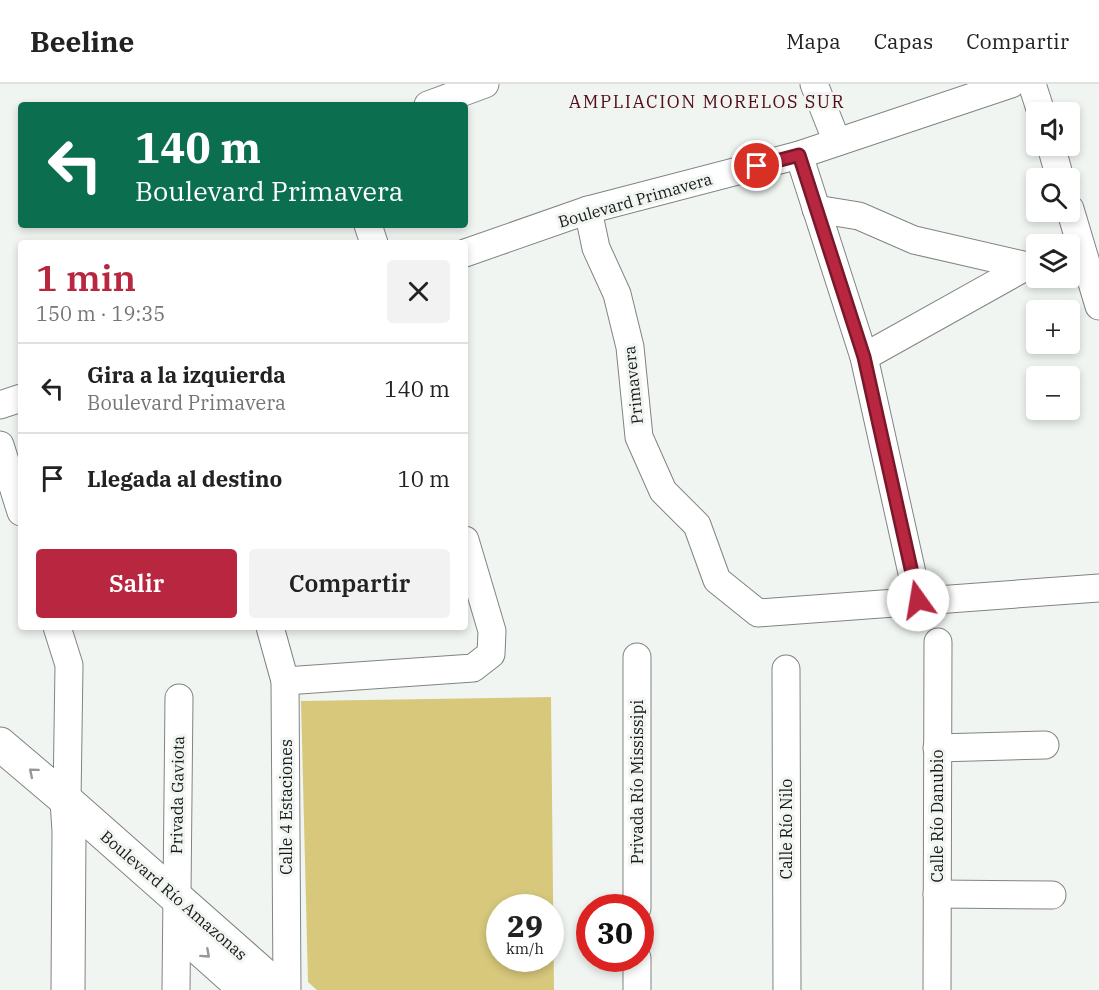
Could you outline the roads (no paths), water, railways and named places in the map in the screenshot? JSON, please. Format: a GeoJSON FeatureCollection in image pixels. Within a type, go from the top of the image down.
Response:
{"type":"FeatureCollection","features":[{"type":"Feature","properties":{"kind":"street"},"geometry":{"type":"LineString","coordinates":[[436,102],[485,84]]}},
{"type":"Feature","properties":{"kind":"street"},"geometry":{"type":"LineString","coordinates":[[814,84],[837,142]]}},
{"type":"Feature","properties":{"kind":"street","name":"Boulevard Primavera"},"geometry":{"type":"LineString","coordinates":[[468,252],[588,210],[799,155],[1011,84]]}},
{"type":"Feature","properties":{"kind":"street"},"geometry":{"type":"LineString","coordinates":[[1032,84],[1038,102]]}},
{"type":"Feature","properties":{"kind":"street"},"geometry":{"type":"LineString","coordinates":[[799,155],[864,357],[918,600],[1099,588]]}},
{"type":"Feature","properties":{"kind":"street"},"geometry":{"type":"LineString","coordinates":[[816,209],[860,216],[914,240],[1026,265]]}},
{"type":"Feature","properties":{"kind":"street","name":"Primavera"},"geometry":{"type":"LineString","coordinates":[[588,210],[596,248],[617,294],[630,348],[639,436],[663,491],[697,525],[717,580],[758,613],[918,600]]}},
{"type":"Feature","properties":{"kind":"street"},"geometry":{"type":"LineString","coordinates":[[1080,265],[1099,306]]}},
{"type":"Feature","properties":{"kind":"street"},"geometry":{"type":"LineString","coordinates":[[864,357],[1026,269]]}},
{"type":"Feature","properties":{"kind":"street"},"geometry":{"type":"LineString","coordinates":[[0,405],[18,399]]}},
{"type":"Feature","properties":{"kind":"street"},"geometry":{"type":"LineString","coordinates":[[0,445],[18,502]]}},
{"type":"Feature","properties":{"kind":"street"},"geometry":{"type":"LineString","coordinates":[[285,681],[473,668],[491,654],[492,631],[468,550]]}},
{"type":"Feature","properties":{"kind":"street"},"geometry":{"type":"LineString","coordinates":[[58,630],[69,665],[68,990]]}},
{"type":"Feature","properties":{"kind":"street","name":"Calle 4 Estaciones"},"geometry":{"type":"LineString","coordinates":[[271,630],[285,681],[286,990]]}},
{"type":"Feature","properties":{"kind":"street","name":"Calle Río Danubio"},"geometry":{"type":"LineString","coordinates":[[937,990],[938,642]]}},
{"type":"Feature","properties":{"kind":"street","name":"Privada Río Mississipi"},"geometry":{"type":"LineString","coordinates":[[637,657],[637,894]]}},
{"type":"Feature","properties":{"kind":"street","name":"Calle Río Nilo"},"geometry":{"type":"LineString","coordinates":[[786,669],[787,990]]}},
{"type":"Feature","properties":{"kind":"street","name":"Privada Gaviota"},"geometry":{"type":"LineString","coordinates":[[176,990],[179,698]]}},
{"type":"Feature","properties":{"kind":"street"},"geometry":{"type":"LineString","coordinates":[[0,744],[68,816]]}},
{"type":"Feature","properties":{"kind":"street"},"geometry":{"type":"LineString","coordinates":[[937,748],[1045,746]]}},
{"type":"Feature","properties":{"kind":"street"},"geometry":{"type":"LineString","coordinates":[[0,771],[68,816]]}},
{"type":"Feature","properties":{"kind":"street","name":"Boulevard Río Amazonas"},"geometry":{"type":"LineString","coordinates":[[68,816],[176,912],[281,990]]}},
{"type":"Feature","properties":{"kind":"street"},"geometry":{"type":"LineString","coordinates":[[937,894],[1052,895]]}},
{"type":"Feature","properties":{"kind":"street","name":"Boulevard Río Amazonas"},"geometry":{"type":"LineString","coordinates":[[176,912],[246,990]]}},
{"type":"Feature","properties":{"kind":"street"},"geometry":{"type":"LineString","coordinates":[[637,972],[637,990]]}},
{"type":"Feature","properties":{"kind":"district","name":"AMPLIACION MORELOS SUR"},"geometry":{"type":"Point","coordinates":[707,101]}}]}
